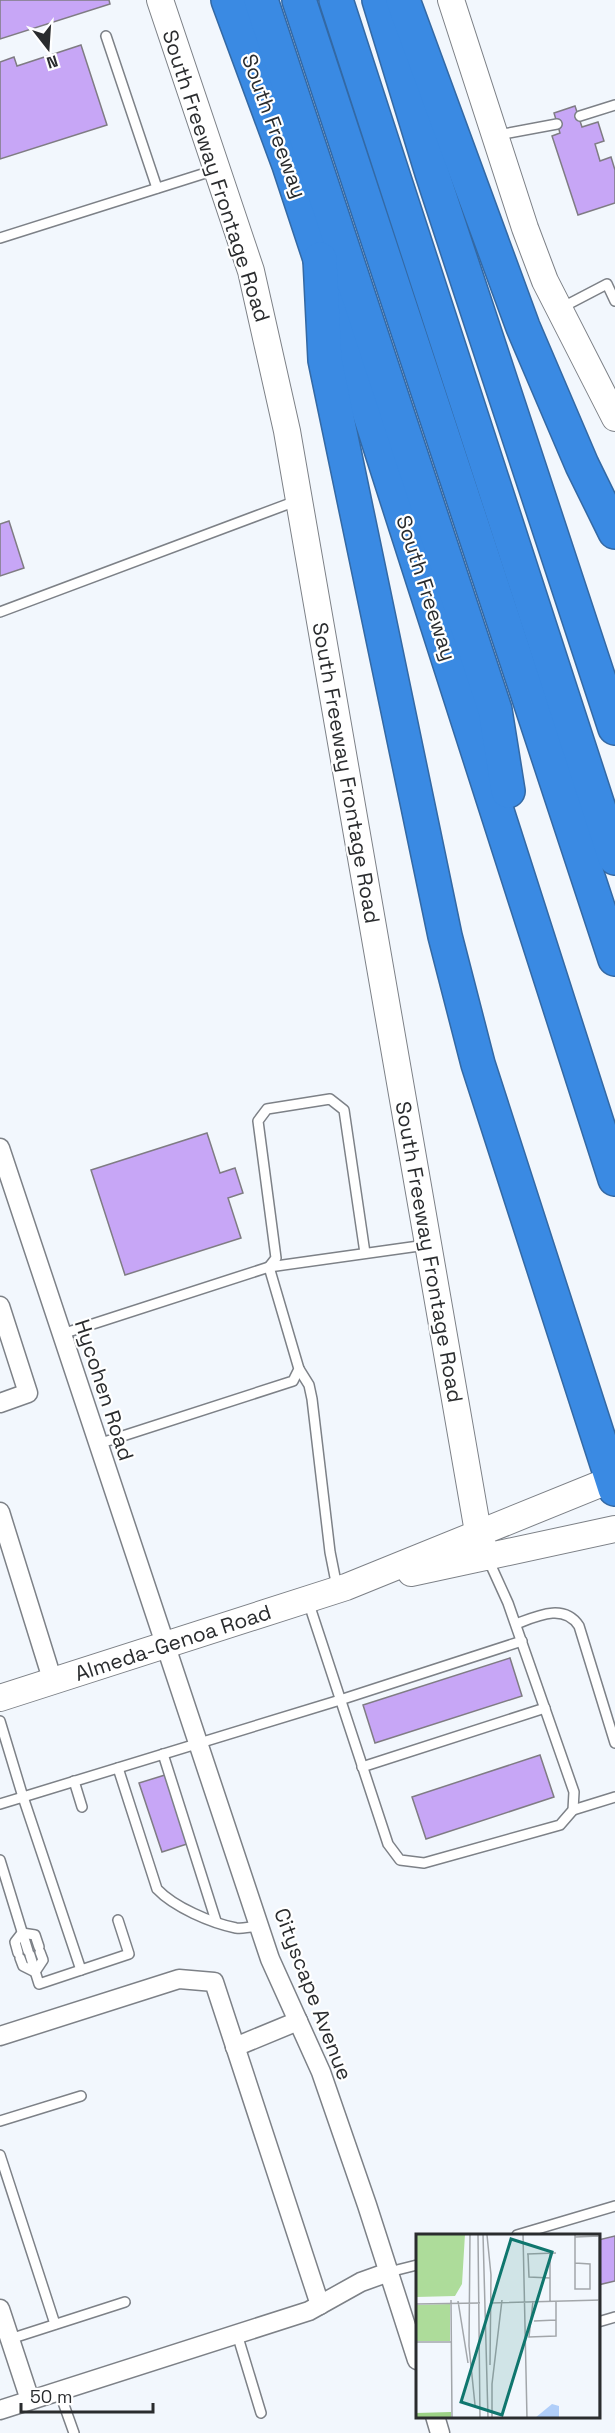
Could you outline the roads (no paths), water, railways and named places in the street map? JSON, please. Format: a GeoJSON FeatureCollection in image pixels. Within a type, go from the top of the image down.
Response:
{"type":"FeatureCollection","features":[{"type":"Feature","properties":{"kind":"highway","name":"South Freeway"},"geometry":{"type":"LineString","coordinates":[[228,0],[289,165],[320,259],[615,1179]]}},
{"type":"Feature","properties":{"kind":"highway"},"geometry":{"type":"LineString","coordinates":[[261,0],[495,710],[528,906]]}},
{"type":"Feature","properties":{"kind":"highway"},"geometry":{"type":"LineString","coordinates":[[299,0],[615,958]]}},
{"type":"Feature","properties":{"kind":"highway"},"geometry":{"type":"LineString","coordinates":[[336,0],[615,858]]}},
{"type":"Feature","properties":{"kind":"highway"},"geometry":{"type":"LineString","coordinates":[[379,0],[432,173],[615,728]]}},
{"type":"Feature","properties":{"kind":"highway"},"geometry":{"type":"LineString","coordinates":[[403,0],[523,327],[577,454],[615,532]]}},
{"type":"Feature","properties":{"kind":"highway"},"geometry":{"type":"LineString","coordinates":[[320,259],[325,360],[445,936],[478,1064],[614,1482]]}},
{"type":"Feature","properties":{"kind":"highway"},"geometry":{"type":"LineString","coordinates":[[540,628],[615,793]]}},
{"type":"Feature","properties":{"kind":"main road","name":"South Freeway Frontage Road"},"geometry":{"type":"LineString","coordinates":[[160,0],[251,271],[287,430],[478,1533],[487,1557]]}},
{"type":"Feature","properties":{"kind":"main road"},"geometry":{"type":"LineString","coordinates":[[451,0],[525,228],[545,281],[615,418]]}},
{"type":"Feature","properties":{"kind":"main road","name":"Almeda-Genoa Road"},"geometry":{"type":"LineString","coordinates":[[0,1698],[342,1588],[478,1533],[614,1482]]}},
{"type":"Feature","properties":{"kind":"main road","name":"Almeda-Genoa Road"},"geometry":{"type":"LineString","coordinates":[[342,1588],[615,1529]]}},
{"type":"Feature","properties":{"kind":"street","name":"Hycohen Road"},"geometry":{"type":"LineString","coordinates":[[0,1148],[165,1646]]}},
{"type":"Feature","properties":{"kind":"street"},"geometry":{"type":"LineString","coordinates":[[0,1306],[28,1393],[0,1403]]}},
{"type":"Feature","properties":{"kind":"street"},"geometry":{"type":"LineString","coordinates":[[0,1512],[52,1682]]}},
{"type":"Feature","properties":{"kind":"street","name":"Cityscape Avenue"},"geometry":{"type":"LineString","coordinates":[[165,1646],[270,1959],[321,2073],[416,2357]]}},
{"type":"Feature","properties":{"kind":"street"},"geometry":{"type":"LineString","coordinates":[[0,2036],[179,1979],[214,1982],[320,2305]]}},
{"type":"Feature","properties":{"kind":"street"},"geometry":{"type":"LineString","coordinates":[[235,2047],[298,2021]]}},
{"type":"Feature","properties":{"kind":"street"},"geometry":{"type":"LineString","coordinates":[[0,2410],[309,2311],[361,2282],[389,2272]]}},
{"type":"Feature","properties":{"kind":"street"},"geometry":{"type":"LineString","coordinates":[[0,2309],[30,2400]]}},
{"type":"Feature","properties":{"kind":"street"},"geometry":{"type":"LineString","coordinates":[[436,2418],[440,2433]]}},
{"type":"Feature","properties":{"kind":"lane"},"geometry":{"type":"LineString","coordinates":[[106,36],[157,188]]}},
{"type":"Feature","properties":{"kind":"lane"},"geometry":{"type":"LineString","coordinates":[[580,116],[615,105]]}},
{"type":"Feature","properties":{"kind":"lane"},"geometry":{"type":"LineString","coordinates":[[496,136],[556,124]]}},
{"type":"Feature","properties":{"kind":"lane"},"geometry":{"type":"LineString","coordinates":[[0,238],[217,169]]}},
{"type":"Feature","properties":{"kind":"lane"},"geometry":{"type":"LineString","coordinates":[[559,309],[611,284],[615,301]]}},
{"type":"Feature","properties":{"kind":"lane"},"geometry":{"type":"LineString","coordinates":[[0,612],[299,501]]}},
{"type":"Feature","properties":{"kind":"lane"},"geometry":{"type":"LineString","coordinates":[[269,1267],[276,1258],[258,1121],[267,1109],[330,1099],[344,1110],[365,1253]]}},
{"type":"Feature","properties":{"kind":"lane"},"geometry":{"type":"LineString","coordinates":[[62,1334],[269,1267],[428,1245]]}},
{"type":"Feature","properties":{"kind":"lane"},"geometry":{"type":"LineString","coordinates":[[269,1267],[299,1369],[309,1384],[330,1552],[342,1588]]}},
{"type":"Feature","properties":{"kind":"lane"},"geometry":{"type":"LineString","coordinates":[[98,1444],[293,1381],[299,1369]]}},
{"type":"Feature","properties":{"kind":"lane"},"geometry":{"type":"LineString","coordinates":[[487,1557],[516,1623],[574,1792],[573,1810]]}},
{"type":"Feature","properties":{"kind":"lane"},"geometry":{"type":"LineString","coordinates":[[308,1599],[387,1844],[400,1860],[424,1863],[560,1825],[573,1810],[615,1797]]}},
{"type":"Feature","properties":{"kind":"lane"},"geometry":{"type":"LineString","coordinates":[[516,1623],[552,1613],[574,1618],[579,1626],[615,1743]]}},
{"type":"Feature","properties":{"kind":"lane"},"geometry":{"type":"LineString","coordinates":[[0,1804],[340,1700],[522,1641]]}},
{"type":"Feature","properties":{"kind":"lane"},"geometry":{"type":"LineString","coordinates":[[362,1767],[545,1708]]}},
{"type":"Feature","properties":{"kind":"lane"},"geometry":{"type":"LineString","coordinates":[[0,1721],[81,1970]]}},
{"type":"Feature","properties":{"kind":"lane"},"geometry":{"type":"LineString","coordinates":[[163,1754],[216,1921]]}},
{"type":"Feature","properties":{"kind":"lane"},"geometry":{"type":"LineString","coordinates":[[118,1768],[157,1889],[168,1901],[188,1912],[235,1928],[260,1925]]}},
{"type":"Feature","properties":{"kind":"lane"},"geometry":{"type":"LineString","coordinates":[[74,1781],[82,1807]]}},
{"type":"Feature","properties":{"kind":"lane"},"geometry":{"type":"LineString","coordinates":[[0,1860],[22,1933],[24,1954],[39,1984],[129,1954],[118,1920]]}},
{"type":"Feature","properties":{"kind":"lane"},"geometry":{"type":"LineString","coordinates":[[22,1933],[35,1935],[40,1950],[43,1960],[35,1972]]}},
{"type":"Feature","properties":{"kind":"lane"},"geometry":{"type":"LineString","coordinates":[[0,2121],[81,2096]]}},
{"type":"Feature","properties":{"kind":"lane"},"geometry":{"type":"LineString","coordinates":[[0,2155],[55,2324]]}},
{"type":"Feature","properties":{"kind":"lane"},"geometry":{"type":"LineString","coordinates":[[520,2234],[615,2206]]}},
{"type":"Feature","properties":{"kind":"lane"},"geometry":{"type":"LineString","coordinates":[[389,2272],[416,2265]]}},
{"type":"Feature","properties":{"kind":"lane"},"geometry":{"type":"LineString","coordinates":[[10,2339],[125,2302]]}},
{"type":"Feature","properties":{"kind":"lane"},"geometry":{"type":"LineString","coordinates":[[600,2321],[615,2317]]}},
{"type":"Feature","properties":{"kind":"lane"},"geometry":{"type":"LineString","coordinates":[[237,2334],[261,2413]]}},
{"type":"Feature","properties":{"kind":"lane"},"geometry":{"type":"LineString","coordinates":[[59,2391],[74,2433]]}}]}
